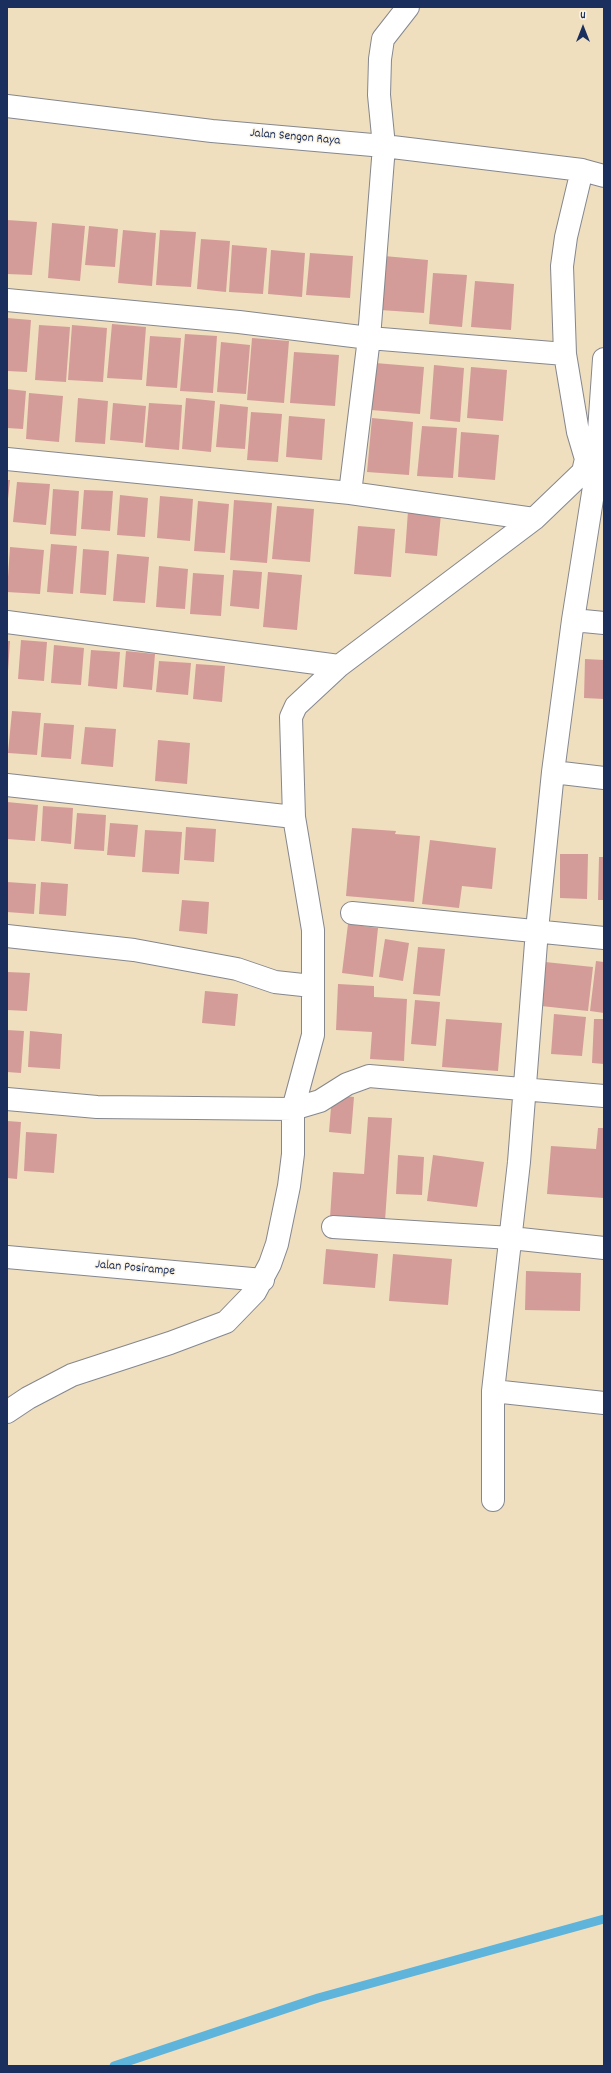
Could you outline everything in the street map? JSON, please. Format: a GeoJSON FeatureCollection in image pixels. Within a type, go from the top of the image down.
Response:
{"type":"FeatureCollection","features":[{"type":"Feature","properties":{"kind":"street"},"geometry":{"type":"LineString","coordinates":[[350,493],[369,338],[384,146],[379,96],[380,59],[383,39],[408,7]]}},
{"type":"Feature","properties":{"kind":"street","name":"Jalan Sengon Raya"},"geometry":{"type":"LineString","coordinates":[[7,106],[212,131],[384,146],[582,170],[604,176]]}},
{"type":"Feature","properties":{"kind":"street"},"geometry":{"type":"LineString","coordinates":[[7,1412],[28,1398],[72,1375],[170,1343],[226,1322],[248,1301],[263,1280],[277,1244],[289,1186],[292,1154],[293,1109],[313,1035],[313,930],[308,890],[294,817],[291,717],[296,706],[339,666],[534,519],[583,472],[586,459],[578,432],[566,354],[562,266],[566,237],[582,170]]}},
{"type":"Feature","properties":{"kind":"street"},"geometry":{"type":"LineString","coordinates":[[7,300],[231,322],[369,338],[566,354]]}},
{"type":"Feature","properties":{"kind":"street"},"geometry":{"type":"LineString","coordinates":[[493,1500],[493,1391],[511,1238],[526,1088],[537,930],[553,772],[573,620],[600,475],[604,359]]}},
{"type":"Feature","properties":{"kind":"street"},"geometry":{"type":"LineString","coordinates":[[7,459],[350,493],[534,519]]}},
{"type":"Feature","properties":{"kind":"street"},"geometry":{"type":"LineString","coordinates":[[573,620],[604,623]]}},
{"type":"Feature","properties":{"kind":"street"},"geometry":{"type":"LineString","coordinates":[[7,622],[339,666]]}},
{"type":"Feature","properties":{"kind":"street"},"geometry":{"type":"LineString","coordinates":[[553,772],[604,778]]}},
{"type":"Feature","properties":{"kind":"street"},"geometry":{"type":"LineString","coordinates":[[7,785],[294,817]]}},
{"type":"Feature","properties":{"kind":"street"},"geometry":{"type":"LineString","coordinates":[[352,913],[537,930],[604,938]]}},
{"type":"Feature","properties":{"kind":"street"},"geometry":{"type":"LineString","coordinates":[[7,936],[134,950],[237,969],[275,982],[312,986]]}},
{"type":"Feature","properties":{"kind":"street"},"geometry":{"type":"LineString","coordinates":[[7,1099],[97,1108],[293,1109],[320,1101],[347,1084],[369,1076],[526,1088],[604,1096]]}},
{"type":"Feature","properties":{"kind":"street"},"geometry":{"type":"LineString","coordinates":[[333,1227],[511,1238],[604,1248]]}},
{"type":"Feature","properties":{"kind":"street","name":"Jalan Posirampe"},"geometry":{"type":"LineString","coordinates":[[7,1257],[263,1280]]}},
{"type":"Feature","properties":{"kind":"street"},"geometry":{"type":"LineString","coordinates":[[493,1391],[604,1403]]}},
{"type":"Feature","properties":{"kind":"building"},"geometry":{"type":"Polygon","coordinates":[[[7,220],[37,222],[32,275],[7,274],[7,220]]]}},
{"type":"Feature","properties":{"kind":"building"},"geometry":{"type":"Polygon","coordinates":[[[52,223],[85,226],[80,281],[48,278],[52,223]]]}},
{"type":"Feature","properties":{"kind":"building"},"geometry":{"type":"Polygon","coordinates":[[[89,226],[118,229],[115,267],[85,265],[89,226]]]}},
{"type":"Feature","properties":{"kind":"building"},"geometry":{"type":"Polygon","coordinates":[[[123,230],[156,233],[152,286],[118,283],[123,230]]]}},
{"type":"Feature","properties":{"kind":"building"},"geometry":{"type":"Polygon","coordinates":[[[160,230],[196,232],[191,287],[156,285],[160,230]]]}},
{"type":"Feature","properties":{"kind":"building"},"geometry":{"type":"Polygon","coordinates":[[[201,239],[230,241],[226,292],[197,289],[201,239]]]}},
{"type":"Feature","properties":{"kind":"building"},"geometry":{"type":"Polygon","coordinates":[[[232,245],[267,248],[263,294],[229,292],[232,245]]]}},
{"type":"Feature","properties":{"kind":"building"},"geometry":{"type":"Polygon","coordinates":[[[271,250],[305,253],[302,297],[268,294],[271,250]]]}},
{"type":"Feature","properties":{"kind":"building"},"geometry":{"type":"Polygon","coordinates":[[[310,253],[353,256],[350,298],[306,295],[310,253]]]}},
{"type":"Feature","properties":{"kind":"building"},"geometry":{"type":"Polygon","coordinates":[[[384,256],[428,260],[424,313],[380,310],[384,256]]]}},
{"type":"Feature","properties":{"kind":"building"},"geometry":{"type":"Polygon","coordinates":[[[433,273],[467,275],[462,327],[429,324],[433,273]]]}},
{"type":"Feature","properties":{"kind":"building"},"geometry":{"type":"Polygon","coordinates":[[[475,281],[514,284],[511,330],[471,327],[475,281]]]}},
{"type":"Feature","properties":{"kind":"building"},"geometry":{"type":"Polygon","coordinates":[[[7,318],[31,320],[27,372],[7,371],[7,318]]]}},
{"type":"Feature","properties":{"kind":"building"},"geometry":{"type":"Polygon","coordinates":[[[112,324],[146,327],[142,380],[107,378],[112,324]]]}},
{"type":"Feature","properties":{"kind":"building"},"geometry":{"type":"Polygon","coordinates":[[[39,325],[70,327],[66,382],[35,380],[39,325]]]}},
{"type":"Feature","properties":{"kind":"building"},"geometry":{"type":"Polygon","coordinates":[[[72,325],[107,328],[103,382],[68,380],[72,325]]]}},
{"type":"Feature","properties":{"kind":"building"},"geometry":{"type":"Polygon","coordinates":[[[185,334],[217,336],[213,393],[180,391],[185,334]]]}},
{"type":"Feature","properties":{"kind":"building"},"geometry":{"type":"Polygon","coordinates":[[[150,336],[181,338],[177,388],[146,386],[150,336]]]}},
{"type":"Feature","properties":{"kind":"building"},"geometry":{"type":"Polygon","coordinates":[[[252,338],[289,341],[284,403],[247,400],[252,338]]]}},
{"type":"Feature","properties":{"kind":"building"},"geometry":{"type":"Polygon","coordinates":[[[221,342],[250,345],[246,394],[217,392],[221,342]]]}},
{"type":"Feature","properties":{"kind":"building"},"geometry":{"type":"Polygon","coordinates":[[[294,352],[339,355],[335,406],[290,403],[294,352]]]}},
{"type":"Feature","properties":{"kind":"building"},"geometry":{"type":"Polygon","coordinates":[[[375,363],[424,367],[420,414],[371,410],[375,363]]]}},
{"type":"Feature","properties":{"kind":"building"},"geometry":{"type":"Polygon","coordinates":[[[434,365],[464,368],[460,422],[430,419],[434,365]]]}},
{"type":"Feature","properties":{"kind":"building"},"geometry":{"type":"Polygon","coordinates":[[[471,367],[507,370],[503,421],[467,418],[471,367]]]}},
{"type":"Feature","properties":{"kind":"building"},"geometry":{"type":"Polygon","coordinates":[[[7,389],[26,391],[23,429],[7,428],[7,389]]]}},
{"type":"Feature","properties":{"kind":"building"},"geometry":{"type":"Polygon","coordinates":[[[29,393],[63,396],[59,442],[26,439],[29,393]]]}},
{"type":"Feature","properties":{"kind":"building"},"geometry":{"type":"Polygon","coordinates":[[[78,398],[108,401],[105,444],[75,442],[78,398]]]}},
{"type":"Feature","properties":{"kind":"building"},"geometry":{"type":"Polygon","coordinates":[[[186,398],[215,401],[211,452],[182,449],[186,398]]]}},
{"type":"Feature","properties":{"kind":"building"},"geometry":{"type":"Polygon","coordinates":[[[113,403],[146,406],[143,443],[110,440],[113,403]]]}},
{"type":"Feature","properties":{"kind":"building"},"geometry":{"type":"Polygon","coordinates":[[[149,403],[182,405],[179,450],[145,447],[149,403]]]}},
{"type":"Feature","properties":{"kind":"building"},"geometry":{"type":"Polygon","coordinates":[[[220,404],[248,407],[245,449],[216,447],[220,404]]]}},
{"type":"Feature","properties":{"kind":"building"},"geometry":{"type":"Polygon","coordinates":[[[251,412],[282,414],[278,462],[247,460],[251,412]]]}},
{"type":"Feature","properties":{"kind":"building"},"geometry":{"type":"Polygon","coordinates":[[[289,416],[325,419],[322,460],[286,457],[289,416]]]}},
{"type":"Feature","properties":{"kind":"building"},"geometry":{"type":"Polygon","coordinates":[[[372,418],[413,422],[409,475],[367,472],[372,418]]]}},
{"type":"Feature","properties":{"kind":"building"},"geometry":{"type":"Polygon","coordinates":[[[422,426],[457,428],[453,478],[417,476],[422,426]]]}},
{"type":"Feature","properties":{"kind":"building"},"geometry":{"type":"Polygon","coordinates":[[[461,432],[499,435],[495,480],[458,477],[461,432]]]}},
{"type":"Feature","properties":{"kind":"building"},"geometry":{"type":"Polygon","coordinates":[[[7,480],[10,480],[8,499],[7,499],[7,480]]]}},
{"type":"Feature","properties":{"kind":"building"},"geometry":{"type":"Polygon","coordinates":[[[17,482],[50,484],[46,525],[13,522],[17,482]]]}},
{"type":"Feature","properties":{"kind":"building"},"geometry":{"type":"Polygon","coordinates":[[[53,489],[79,491],[76,536],[50,534],[53,489]]]}},
{"type":"Feature","properties":{"kind":"building"},"geometry":{"type":"Polygon","coordinates":[[[84,490],[113,491],[110,531],[81,529],[84,490]]]}},
{"type":"Feature","properties":{"kind":"building"},"geometry":{"type":"Polygon","coordinates":[[[120,495],[148,498],[145,537],[117,535],[120,495]]]}},
{"type":"Feature","properties":{"kind":"building"},"geometry":{"type":"Polygon","coordinates":[[[160,496],[193,499],[190,541],[157,538],[160,496]]]}},
{"type":"Feature","properties":{"kind":"building"},"geometry":{"type":"Polygon","coordinates":[[[234,500],[272,503],[267,563],[230,560],[234,500]]]}},
{"type":"Feature","properties":{"kind":"building"},"geometry":{"type":"Polygon","coordinates":[[[198,501],[229,504],[225,553],[194,551],[198,501]]]}},
{"type":"Feature","properties":{"kind":"building"},"geometry":{"type":"Polygon","coordinates":[[[277,506],[314,509],[310,562],[272,559],[277,506]]]}},
{"type":"Feature","properties":{"kind":"building"},"geometry":{"type":"Polygon","coordinates":[[[408,511],[441,514],[437,556],[405,553],[408,511]]]}},
{"type":"Feature","properties":{"kind":"building"},"geometry":{"type":"Polygon","coordinates":[[[358,526],[395,529],[391,577],[354,574],[358,526]]]}},
{"type":"Feature","properties":{"kind":"building"},"geometry":{"type":"Polygon","coordinates":[[[51,544],[77,546],[73,594],[47,592],[51,544]]]}},
{"type":"Feature","properties":{"kind":"building"},"geometry":{"type":"Polygon","coordinates":[[[10,547],[44,550],[40,594],[7,592],[10,547]]]}},
{"type":"Feature","properties":{"kind":"building"},"geometry":{"type":"Polygon","coordinates":[[[83,549],[109,551],[106,595],[80,593],[83,549]]]}},
{"type":"Feature","properties":{"kind":"building"},"geometry":{"type":"Polygon","coordinates":[[[117,554],[149,557],[145,603],[113,601],[117,554]]]}},
{"type":"Feature","properties":{"kind":"building"},"geometry":{"type":"Polygon","coordinates":[[[159,566],[188,569],[185,609],[156,607],[159,566]]]}},
{"type":"Feature","properties":{"kind":"building"},"geometry":{"type":"Polygon","coordinates":[[[233,570],[262,572],[259,609],[230,606],[233,570]]]}},
{"type":"Feature","properties":{"kind":"building"},"geometry":{"type":"Polygon","coordinates":[[[268,572],[302,575],[297,630],[263,627],[268,572]]]}},
{"type":"Feature","properties":{"kind":"building"},"geometry":{"type":"Polygon","coordinates":[[[193,573],[224,575],[221,616],[190,614],[193,573]]]}},
{"type":"Feature","properties":{"kind":"building"},"geometry":{"type":"Polygon","coordinates":[[[21,640],[47,642],[44,681],[18,679],[21,640]]]}},
{"type":"Feature","properties":{"kind":"building"},"geometry":{"type":"Polygon","coordinates":[[[7,641],[10,641],[8,671],[7,671],[7,641]]]}},
{"type":"Feature","properties":{"kind":"building"},"geometry":{"type":"Polygon","coordinates":[[[54,645],[84,648],[81,685],[51,683],[54,645]]]}},
{"type":"Feature","properties":{"kind":"building"},"geometry":{"type":"Polygon","coordinates":[[[91,650],[120,652],[117,689],[88,686],[91,650]]]}},
{"type":"Feature","properties":{"kind":"building"},"geometry":{"type":"Polygon","coordinates":[[[126,651],[155,654],[152,690],[123,687],[126,651]]]}},
{"type":"Feature","properties":{"kind":"building"},"geometry":{"type":"Polygon","coordinates":[[[585,659],[604,660],[604,699],[584,698],[585,659]]]}},
{"type":"Feature","properties":{"kind":"building"},"geometry":{"type":"Polygon","coordinates":[[[159,661],[191,663],[188,695],[156,692],[159,661]]]}},
{"type":"Feature","properties":{"kind":"building"},"geometry":{"type":"Polygon","coordinates":[[[196,664],[225,666],[222,702],[193,699],[196,664]]]}},
{"type":"Feature","properties":{"kind":"building"},"geometry":{"type":"Polygon","coordinates":[[[12,711],[41,713],[37,755],[8,753],[12,711]]]}},
{"type":"Feature","properties":{"kind":"building"},"geometry":{"type":"Polygon","coordinates":[[[44,723],[74,725],[71,759],[41,757],[44,723]]]}},
{"type":"Feature","properties":{"kind":"building"},"geometry":{"type":"Polygon","coordinates":[[[85,727],[116,729],[113,767],[81,764],[85,727]]]}},
{"type":"Feature","properties":{"kind":"building"},"geometry":{"type":"Polygon","coordinates":[[[158,740],[190,743],[187,784],[155,781],[158,740]]]}},
{"type":"Feature","properties":{"kind":"building"},"geometry":{"type":"Polygon","coordinates":[[[7,802],[38,805],[35,841],[7,839],[7,802]]]}},
{"type":"Feature","properties":{"kind":"building"},"geometry":{"type":"Polygon","coordinates":[[[43,806],[73,808],[71,844],[41,841],[43,806]]]}},
{"type":"Feature","properties":{"kind":"building"},"geometry":{"type":"Polygon","coordinates":[[[77,813],[106,815],[104,851],[74,849],[77,813]]]}},
{"type":"Feature","properties":{"kind":"building"},"geometry":{"type":"Polygon","coordinates":[[[110,823],[138,825],[135,857],[107,855],[110,823]]]}},
{"type":"Feature","properties":{"kind":"building"},"geometry":{"type":"Polygon","coordinates":[[[186,827],[216,829],[214,862],[184,860],[186,827]]]}},
{"type":"Feature","properties":{"kind":"building"},"geometry":{"type":"Polygon","coordinates":[[[352,828],[396,831],[395,834],[420,836],[414,902],[346,896],[352,828]]]}},
{"type":"Feature","properties":{"kind":"building"},"geometry":{"type":"Polygon","coordinates":[[[145,830],[182,832],[179,874],[142,872],[145,830]]]}},
{"type":"Feature","properties":{"kind":"building"},"geometry":{"type":"Polygon","coordinates":[[[430,840],[496,848],[492,889],[462,886],[459,908],[422,904],[430,840]]]}},
{"type":"Feature","properties":{"kind":"building"},"geometry":{"type":"Polygon","coordinates":[[[560,854],[588,854],[587,899],[560,898],[560,854]]]}},
{"type":"Feature","properties":{"kind":"building"},"geometry":{"type":"Polygon","coordinates":[[[599,857],[604,857],[604,900],[598,900],[599,857]]]}},
{"type":"Feature","properties":{"kind":"building"},"geometry":{"type":"Polygon","coordinates":[[[7,882],[36,884],[34,914],[7,912],[7,882]]]}},
{"type":"Feature","properties":{"kind":"building"},"geometry":{"type":"Polygon","coordinates":[[[41,882],[68,884],[66,916],[39,914],[41,882]]]}},
{"type":"Feature","properties":{"kind":"building"},"geometry":{"type":"Polygon","coordinates":[[[182,900],[209,902],[207,934],[179,931],[182,900]]]}},
{"type":"Feature","properties":{"kind":"building"},"geometry":{"type":"Polygon","coordinates":[[[348,924],[378,928],[373,977],[342,973],[348,924]]]}},
{"type":"Feature","properties":{"kind":"building"},"geometry":{"type":"Polygon","coordinates":[[[385,939],[409,943],[403,981],[379,977],[385,939]]]}},
{"type":"Feature","properties":{"kind":"building"},"geometry":{"type":"Polygon","coordinates":[[[418,947],[445,949],[440,996],[413,994],[418,947]]]}},
{"type":"Feature","properties":{"kind":"building"},"geometry":{"type":"Polygon","coordinates":[[[596,961],[604,962],[604,1013],[590,1011],[596,961]]]}},
{"type":"Feature","properties":{"kind":"building"},"geometry":{"type":"Polygon","coordinates":[[[545,962],[593,967],[588,1011],[541,1006],[545,962]]]}},
{"type":"Feature","properties":{"kind":"building"},"geometry":{"type":"Polygon","coordinates":[[[7,972],[30,973],[27,1011],[7,1010],[7,972]]]}},
{"type":"Feature","properties":{"kind":"building"},"geometry":{"type":"Polygon","coordinates":[[[338,984],[374,986],[374,997],[407,999],[404,1061],[370,1059],[372,1032],[336,1030],[338,984]]]}},
{"type":"Feature","properties":{"kind":"building"},"geometry":{"type":"Polygon","coordinates":[[[205,991],[238,994],[235,1026],[202,1023],[205,991]]]}},
{"type":"Feature","properties":{"kind":"building"},"geometry":{"type":"Polygon","coordinates":[[[415,1000],[440,1002],[436,1046],[411,1044],[415,1000]]]}},
{"type":"Feature","properties":{"kind":"building"},"geometry":{"type":"Polygon","coordinates":[[[554,1014],[586,1017],[582,1056],[551,1054],[554,1014]]]}},
{"type":"Feature","properties":{"kind":"building"},"geometry":{"type":"Polygon","coordinates":[[[446,1019],[502,1023],[498,1071],[442,1067],[446,1019]]]}},
{"type":"Feature","properties":{"kind":"building"},"geometry":{"type":"Polygon","coordinates":[[[594,1019],[604,1019],[604,1064],[592,1063],[594,1019]]]}},
{"type":"Feature","properties":{"kind":"building"},"geometry":{"type":"Polygon","coordinates":[[[7,1030],[24,1031],[21,1073],[7,1072],[7,1030]]]}},
{"type":"Feature","properties":{"kind":"building"},"geometry":{"type":"Polygon","coordinates":[[[30,1031],[62,1034],[60,1069],[28,1067],[30,1031]]]}},
{"type":"Feature","properties":{"kind":"building"},"geometry":{"type":"Polygon","coordinates":[[[332,1095],[354,1097],[351,1134],[329,1132],[332,1095]]]}},
{"type":"Feature","properties":{"kind":"building"},"geometry":{"type":"Polygon","coordinates":[[[368,1117],[392,1118],[385,1221],[330,1218],[333,1172],[364,1174],[368,1117]]]}},
{"type":"Feature","properties":{"kind":"building"},"geometry":{"type":"Polygon","coordinates":[[[7,1121],[21,1122],[17,1179],[7,1178],[7,1121]]]}},
{"type":"Feature","properties":{"kind":"building"},"geometry":{"type":"Polygon","coordinates":[[[598,1128],[604,1128],[604,1198],[547,1194],[551,1146],[596,1149],[598,1128]]]}},
{"type":"Feature","properties":{"kind":"building"},"geometry":{"type":"Polygon","coordinates":[[[26,1132],[57,1134],[54,1173],[24,1171],[26,1132]]]}},
{"type":"Feature","properties":{"kind":"building"},"geometry":{"type":"Polygon","coordinates":[[[398,1155],[424,1157],[422,1195],[396,1194],[398,1155]]]}},
{"type":"Feature","properties":{"kind":"building"},"geometry":{"type":"Polygon","coordinates":[[[433,1155],[484,1162],[477,1207],[427,1201],[433,1155]]]}},
{"type":"Feature","properties":{"kind":"building"},"geometry":{"type":"Polygon","coordinates":[[[326,1249],[378,1254],[375,1288],[323,1284],[326,1249]]]}},
{"type":"Feature","properties":{"kind":"building"},"geometry":{"type":"Polygon","coordinates":[[[393,1254],[452,1259],[448,1305],[389,1301],[393,1254]]]}},
{"type":"Feature","properties":{"kind":"building"},"geometry":{"type":"Polygon","coordinates":[[[526,1271],[581,1273],[580,1311],[525,1310],[526,1271]]]}},
{"type":"Feature","properties":{"kind":"waterway"},"geometry":{"type":"LineString","coordinates":[[114,2066],[318,1998],[604,1919]]}}]}
